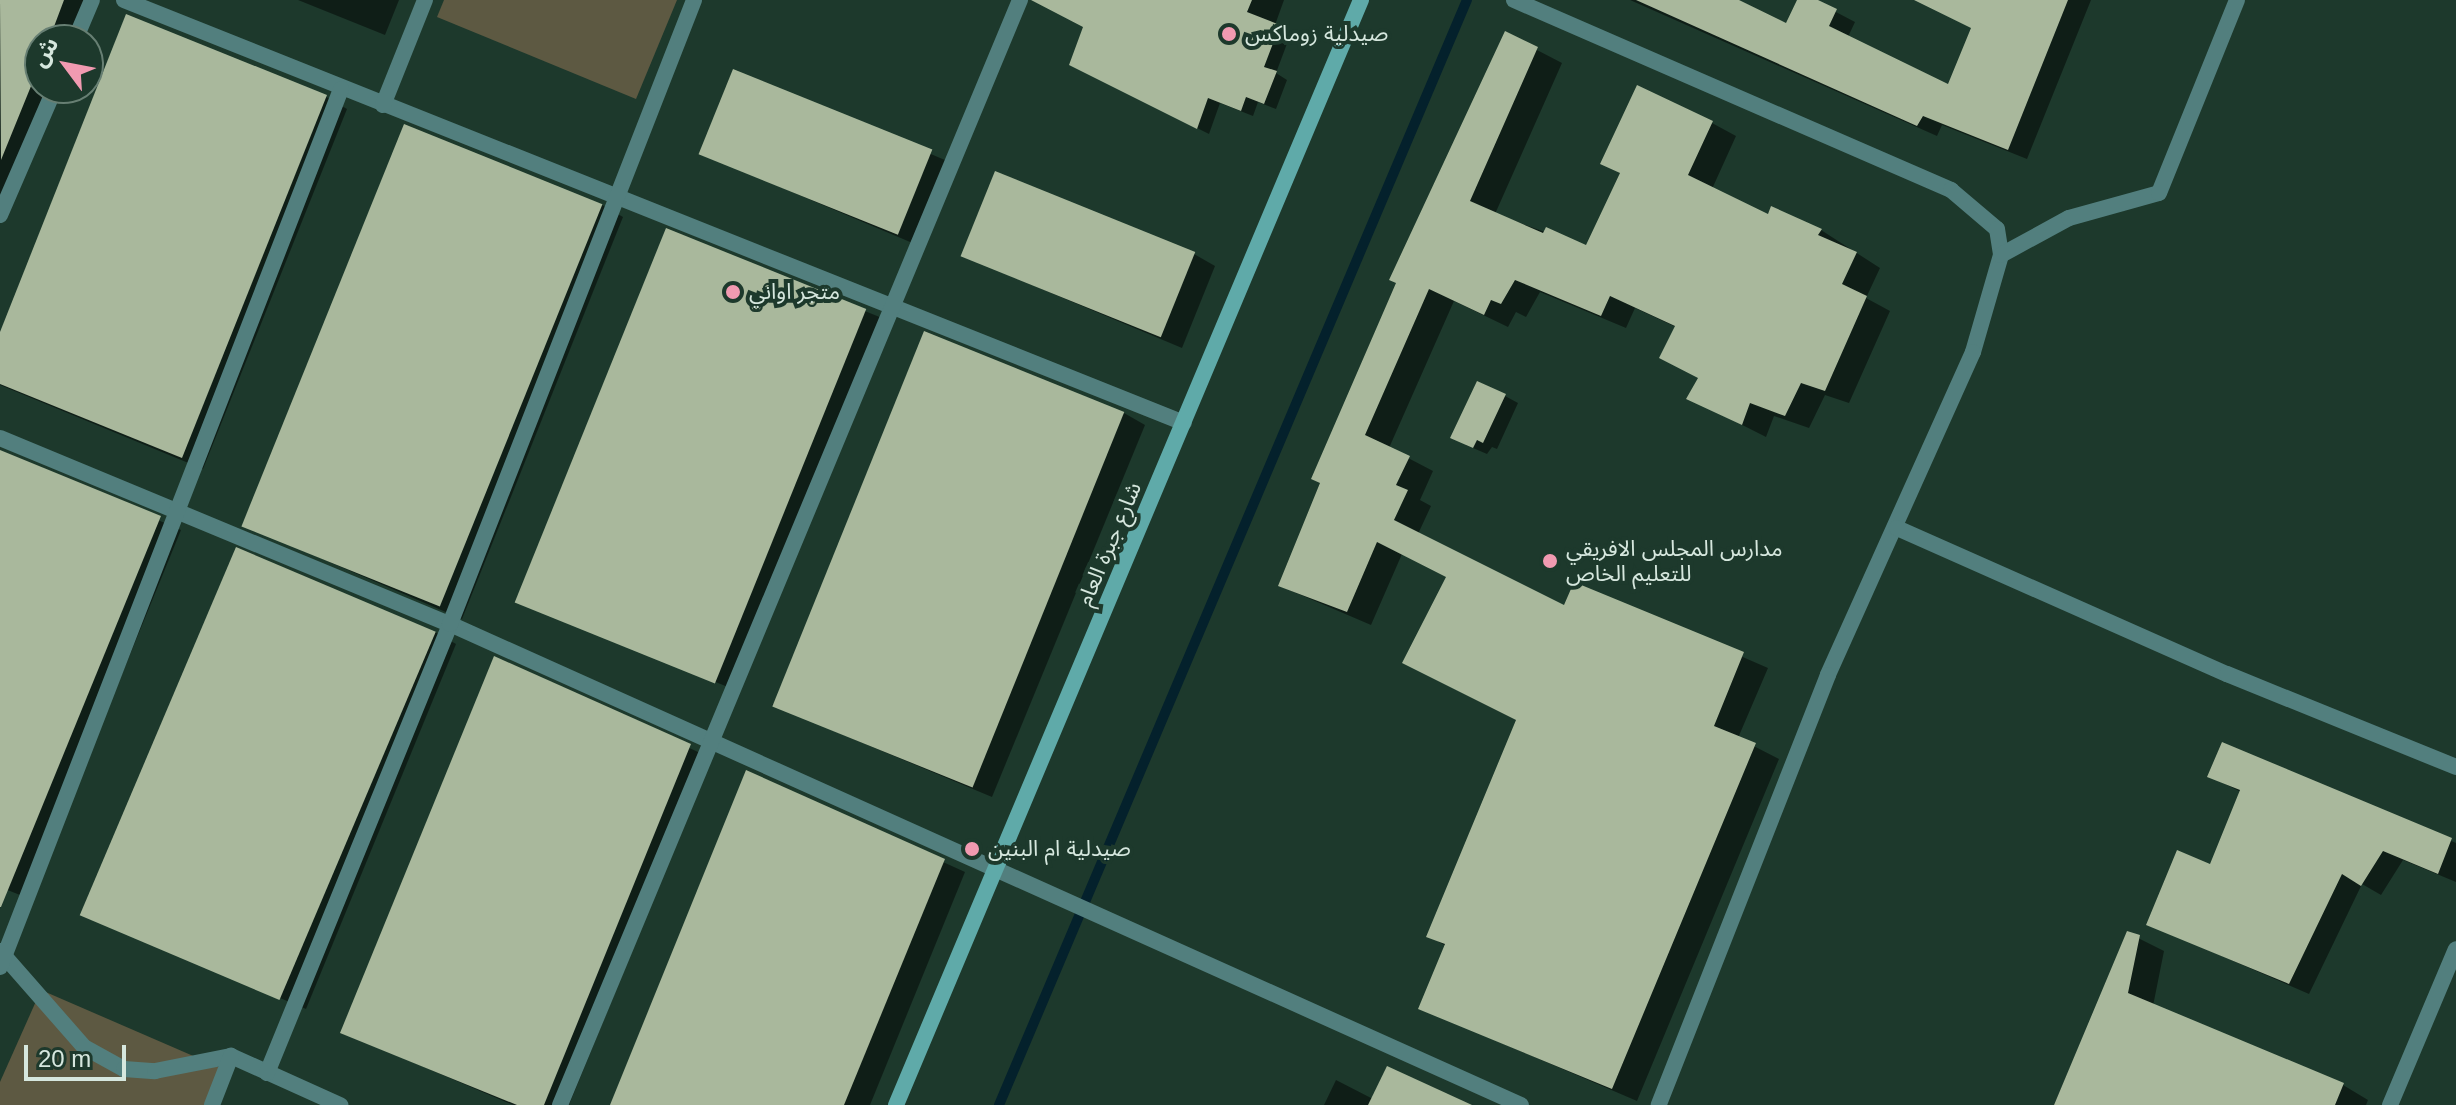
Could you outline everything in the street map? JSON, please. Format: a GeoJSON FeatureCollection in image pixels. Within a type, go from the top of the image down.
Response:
{"type":"FeatureCollection","features":[{"type":"Feature","properties":{"kind":"main road","name":"شارع جبرة العام"},"geometry":{"type":"LineString","coordinates":[[896,1105],[1361,0]]}},
{"type":"Feature","properties":{"kind":"street"},"geometry":{"type":"LineString","coordinates":[[82,24],[92,0]]}},
{"type":"Feature","properties":{"kind":"street"},"geometry":{"type":"LineString","coordinates":[[124,0],[1184,423]]}},
{"type":"Feature","properties":{"kind":"street"},"geometry":{"type":"LineString","coordinates":[[383,105],[425,0]]}},
{"type":"Feature","properties":{"kind":"street"},"geometry":{"type":"LineString","coordinates":[[267,1073],[450,624],[694,0]]}},
{"type":"Feature","properties":{"kind":"street"},"geometry":{"type":"LineString","coordinates":[[560,1105],[714,744],[1020,0]]}},
{"type":"Feature","properties":{"kind":"street"},"geometry":{"type":"LineString","coordinates":[[1514,0],[1951,190],[1997,229],[2001,255],[1973,352],[1808,723],[1659,1105]]}},
{"type":"Feature","properties":{"kind":"street"},"geometry":{"type":"LineString","coordinates":[[2001,255],[2069,218],[2159,193],[2237,0]]}},
{"type":"Feature","properties":{"kind":"street"},"geometry":{"type":"LineString","coordinates":[[340,1105],[231,1056],[155,1071],[124,1069],[84,1047],[2,957],[180,513],[341,89]]}},
{"type":"Feature","properties":{"kind":"street"},"geometry":{"type":"LineString","coordinates":[[0,215],[48,104]]}},
{"type":"Feature","properties":{"kind":"street"},"geometry":{"type":"LineString","coordinates":[[0,438],[450,624],[994,873],[1521,1105]]}},
{"type":"Feature","properties":{"kind":"street"},"geometry":{"type":"LineString","coordinates":[[1897,528],[2227,674],[2456,767]]}},
{"type":"Feature","properties":{"kind":"street"},"geometry":{"type":"LineString","coordinates":[[2390,1105],[2456,949]]}},
{"type":"Feature","properties":{"kind":"street"},"geometry":{"type":"LineString","coordinates":[[212,1105],[231,1056]]}},
{"type":"Feature","properties":{"kind":"shaded area"},"geometry":{"type":"Polygon","coordinates":[[[444,0],[677,0],[636,99],[437,17],[444,0]]]}},
{"type":"Feature","properties":{"kind":"shaded area"},"geometry":{"type":"Polygon","coordinates":[[[41,990],[221,1068],[206,1105],[0,1105],[0,1082],[41,990]]]}},
{"type":"Feature","properties":{"kind":"building"},"geometry":{"type":"Polygon","coordinates":[[[0,0],[64,0],[55,24],[24,24],[24,103],[1,160],[0,0]]]}},
{"type":"Feature","properties":{"kind":"building"},"geometry":{"type":"Polygon","coordinates":[[[1031,0],[1252,0],[1247,12],[1280,25],[1264,67],[1277,71],[1264,104],[1246,97],[1241,111],[1208,98],[1197,129],[1069,65],[1083,27],[1031,0]]]}},
{"type":"Feature","properties":{"kind":"building"},"geometry":{"type":"Polygon","coordinates":[[[1636,0],[1739,0],[1786,23],[1797,0],[1818,0],[1837,9],[1829,26],[1948,84],[1971,28],[1914,0],[2068,0],[2008,150],[1923,116],[1917,126],[1636,0]]]}},
{"type":"Feature","properties":{"kind":"building"},"geometry":{"type":"Polygon","coordinates":[[[126,14],[327,95],[182,458],[0,384],[0,332],[90,104],[104,104],[104,70],[126,14]]]}},
{"type":"Feature","properties":{"kind":"building"},"geometry":{"type":"Polygon","coordinates":[[[1505,31],[1538,47],[1470,201],[1543,233],[1546,227],[1586,245],[1620,173],[1600,164],[1637,85],[1713,121],[1688,175],[1768,214],[1771,206],[1822,229],[1818,235],[1857,252],[1842,284],[1867,296],[1825,391],[1801,383],[1785,416],[1750,403],[1742,425],[1686,399],[1698,378],[1659,358],[1675,326],[1610,296],[1601,316],[1515,280],[1501,304],[1491,300],[1484,315],[1429,289],[1365,435],[1410,456],[1396,485],[1408,490],[1394,520],[1564,605],[1574,582],[1744,652],[1714,726],[1756,743],[1612,1089],[1418,1009],[1445,944],[1426,937],[1516,720],[1402,663],[1446,577],[1377,542],[1347,612],[1278,586],[1320,483],[1311,479],[1396,283],[1389,280],[1505,31]]]}},
{"type":"Feature","properties":{"kind":"building"},"geometry":{"type":"Polygon","coordinates":[[[733,69],[932,150],[898,235],[699,154],[733,69]]]}},
{"type":"Feature","properties":{"kind":"building"},"geometry":{"type":"Polygon","coordinates":[[[404,124],[602,204],[440,607],[241,526],[404,124]]]}},
{"type":"Feature","properties":{"kind":"building"},"geometry":{"type":"Polygon","coordinates":[[[995,171],[1195,252],[1161,337],[961,256],[995,171]]]}},
{"type":"Feature","properties":{"kind":"building"},"geometry":{"type":"Polygon","coordinates":[[[666,228],[866,309],[715,683],[515,603],[666,228]]]}},
{"type":"Feature","properties":{"kind":"building"},"geometry":{"type":"Polygon","coordinates":[[[924,331],[1124,412],[973,787],[772,707],[924,331]]]}},
{"type":"Feature","properties":{"kind":"building"},"geometry":{"type":"Polygon","coordinates":[[[1477,381],[1506,394],[1483,443],[1477,440],[1473,448],[1450,438],[1477,381]]]}},
{"type":"Feature","properties":{"kind":"building"},"geometry":{"type":"Polygon","coordinates":[[[0,450],[161,516],[1,907],[0,907],[0,450]]]}},
{"type":"Feature","properties":{"kind":"building"},"geometry":{"type":"Polygon","coordinates":[[[236,547],[436,632],[279,1000],[80,915],[236,547]]]}},
{"type":"Feature","properties":{"kind":"building"},"geometry":{"type":"Polygon","coordinates":[[[494,656],[691,744],[544,1105],[517,1105],[340,1033],[494,656]]]}},
{"type":"Feature","properties":{"kind":"building"},"geometry":{"type":"Polygon","coordinates":[[[2222,742],[2452,838],[2438,874],[2383,851],[2361,886],[2342,874],[2289,984],[2146,925],[2177,850],[2210,864],[2240,790],[2207,777],[2222,742]]]}},
{"type":"Feature","properties":{"kind":"building"},"geometry":{"type":"Polygon","coordinates":[[[746,770],[945,859],[844,1105],[610,1105],[746,770]]]}},
{"type":"Feature","properties":{"kind":"building"},"geometry":{"type":"Polygon","coordinates":[[[2127,931],[2140,935],[2128,993],[2344,1083],[2335,1105],[2054,1105],[2127,931]]]}},
{"type":"Feature","properties":{"kind":"building"},"geometry":{"type":"Polygon","coordinates":[[[1387,1066],[1472,1105],[1368,1105],[1387,1066]]]}},
{"type":"Feature","properties":{"kind":"waterway"},"geometry":{"type":"LineString","coordinates":[[999,1105],[1467,0]]}},
{"type":"Feature","properties":{"kind":"place","name":"صيدلية زوماكس"},"geometry":{"type":"Point","coordinates":[1229,34]}},
{"type":"Feature","properties":{"kind":"place","name":"متجر اواني"},"geometry":{"type":"Point","coordinates":[733,292]}},
{"type":"Feature","properties":{"kind":"place","name":"مدارس المجلس الافريقي للتعليم الخاص"},"geometry":{"type":"Point","coordinates":[1550,561]}},
{"type":"Feature","properties":{"kind":"place","name":"صيدلية ام البنين"},"geometry":{"type":"Point","coordinates":[972,849]}}]}
